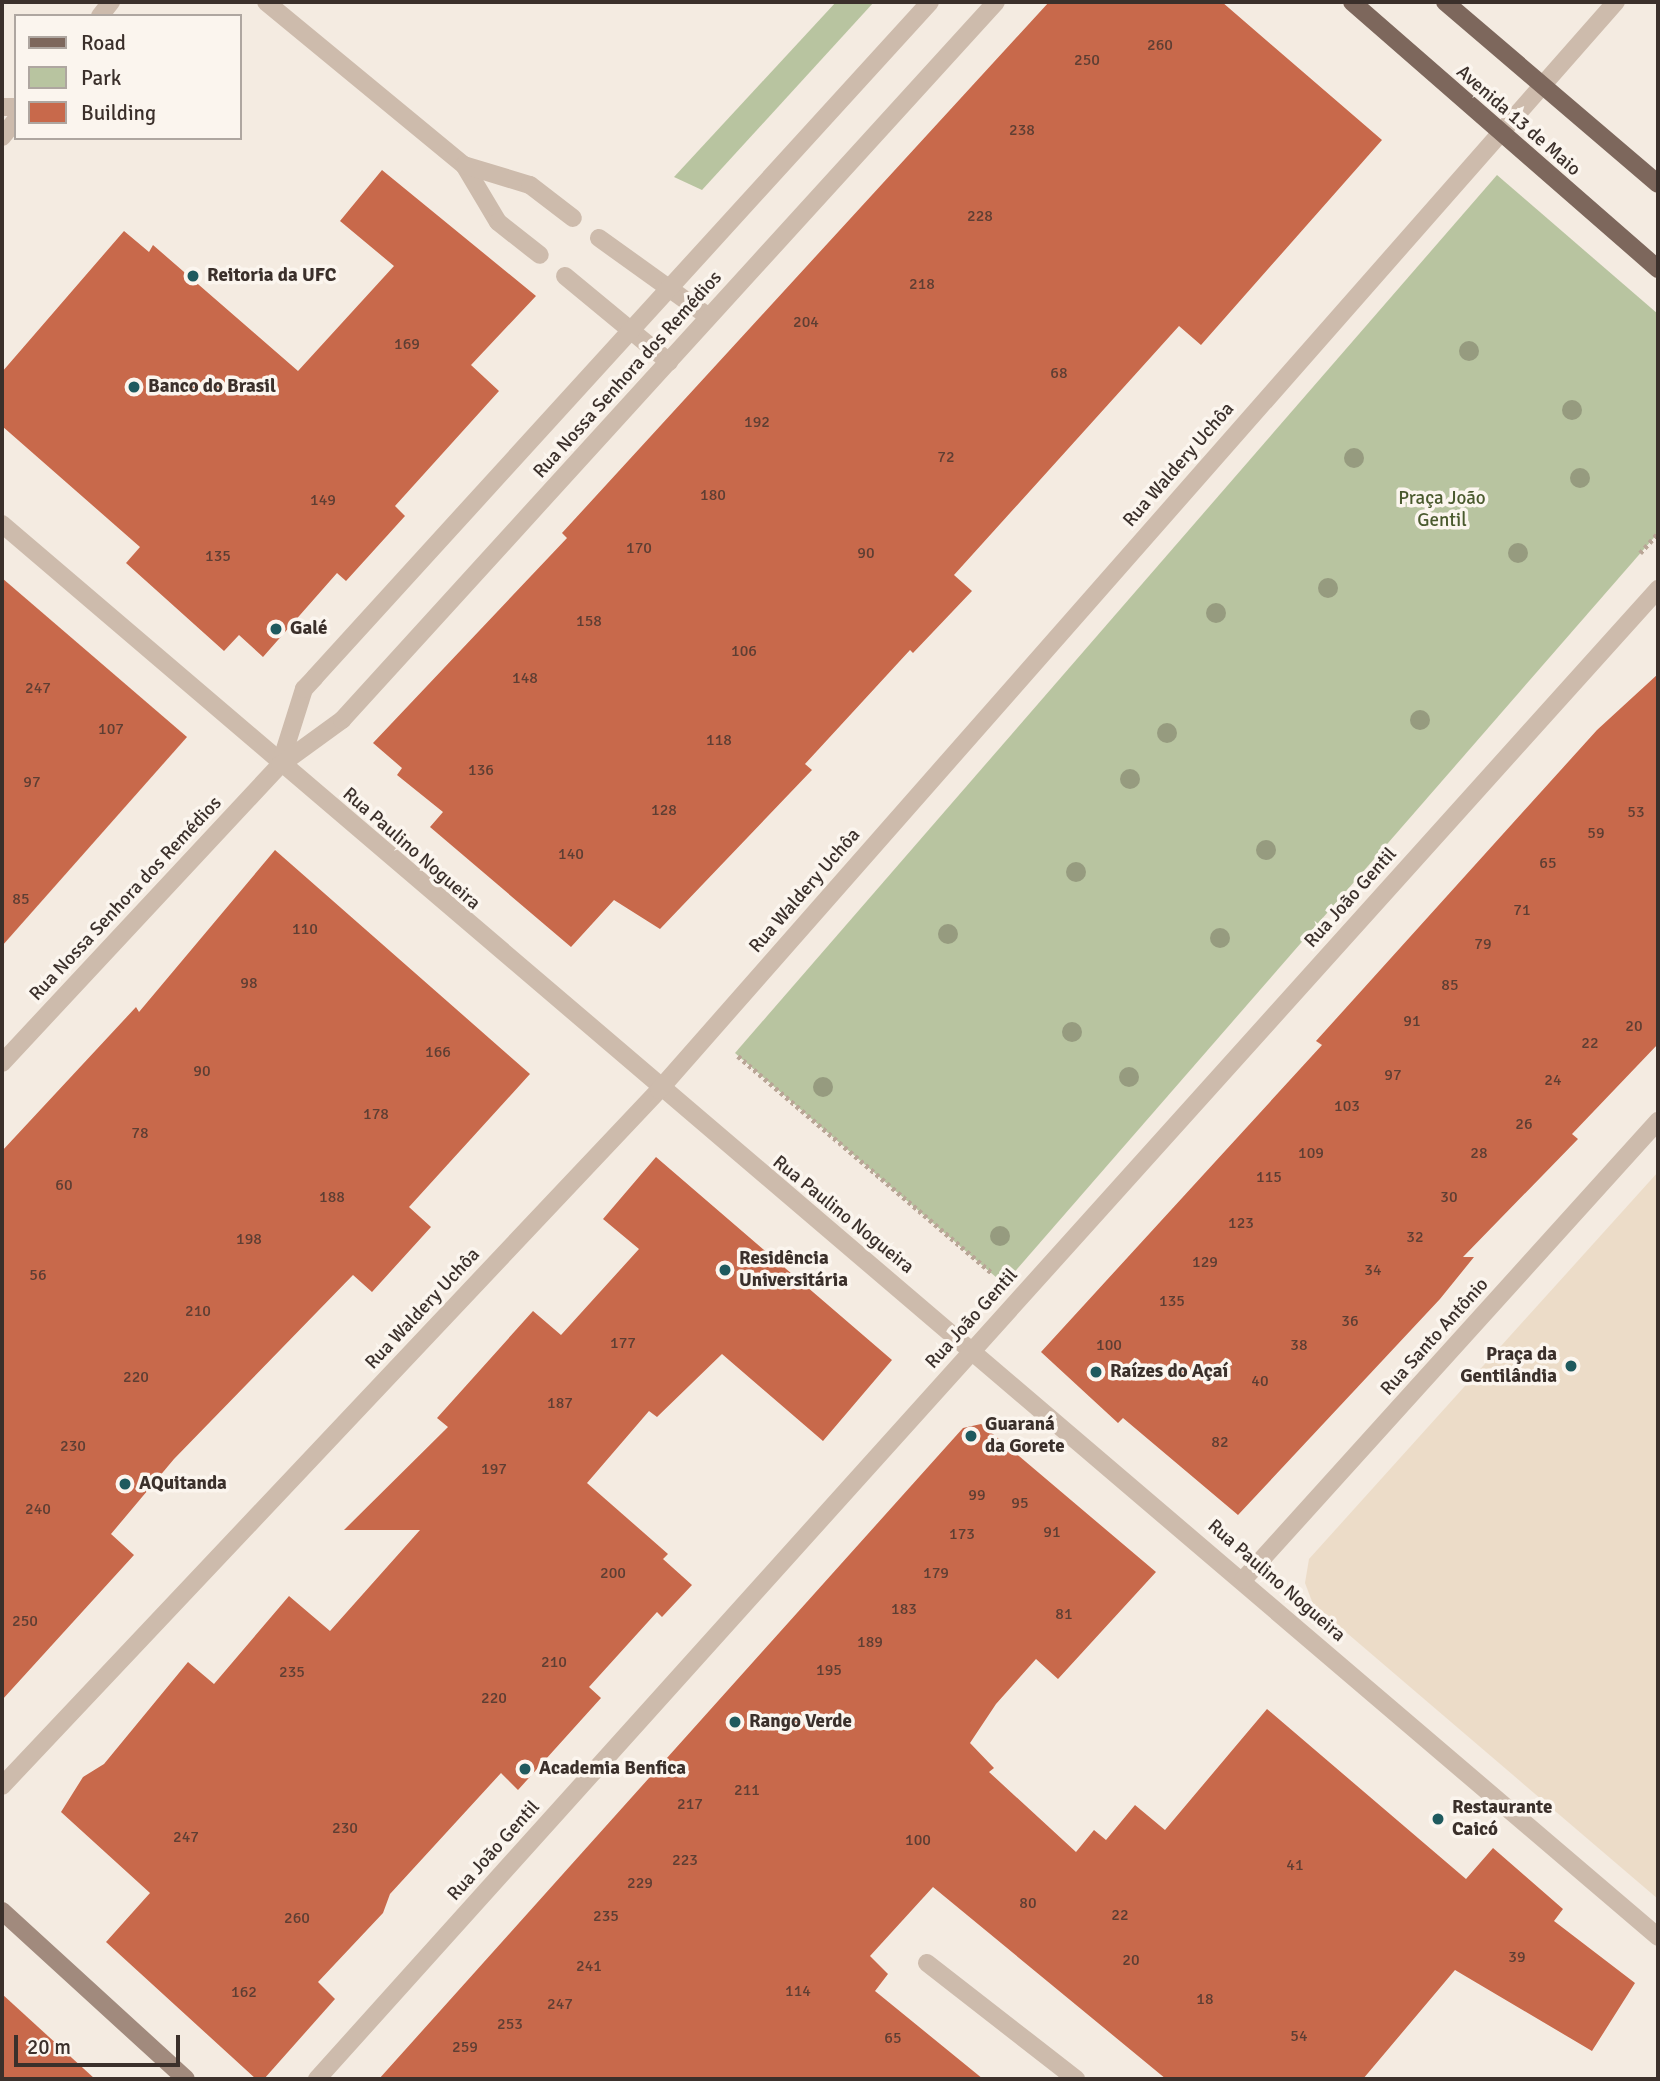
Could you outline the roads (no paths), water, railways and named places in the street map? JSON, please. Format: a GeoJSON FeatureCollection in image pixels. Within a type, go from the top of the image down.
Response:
{"type":"FeatureCollection","features":[{"type":"Feature","properties":{"kind":"main road","name":"Avenida 13 de Maio"},"geometry":{"type":"LineString","coordinates":[[1352,2],[1498,134],[1658,269]]}},
{"type":"Feature","properties":{"kind":"main road"},"geometry":{"type":"LineString","coordinates":[[1445,2],[1658,184]]}},
{"type":"Feature","properties":{"kind":"street"},"geometry":{"type":"LineString","coordinates":[[266,2],[464,165],[498,222],[540,256]]}},
{"type":"Feature","properties":{"kind":"street","name":"Rua Nossa Senhora dos Remédios"},"geometry":{"type":"LineString","coordinates":[[280,765],[304,689],[930,2]]}},
{"type":"Feature","properties":{"kind":"street","name":"Rua Nossa Senhora dos Remédios"},"geometry":{"type":"LineString","coordinates":[[2,1063],[280,765],[342,720],[996,2]]}},
{"type":"Feature","properties":{"kind":"street","name":"Rua Waldery Uchôa"},"geometry":{"type":"LineString","coordinates":[[2,1786],[659,1090],[1616,2]]}},
{"type":"Feature","properties":{"kind":"street"},"geometry":{"type":"LineString","coordinates":[[2,137],[14,122]]}},
{"type":"Feature","properties":{"kind":"street"},"geometry":{"type":"LineString","coordinates":[[464,165],[530,185],[573,218]]}},
{"type":"Feature","properties":{"kind":"street"},"geometry":{"type":"LineString","coordinates":[[599,238],[709,317]]}},
{"type":"Feature","properties":{"kind":"street"},"geometry":{"type":"LineString","coordinates":[[565,276],[669,362]]}},
{"type":"Feature","properties":{"kind":"street","name":"Rua Paulino Nogueira"},"geometry":{"type":"LineString","coordinates":[[2,524],[659,1090],[972,1350],[1658,1937]]}},
{"type":"Feature","properties":{"kind":"street","name":"Rua João Gentil"},"geometry":{"type":"LineString","coordinates":[[317,2079],[1658,589]]}},
{"type":"Feature","properties":{"kind":"street","name":"Rua Santo Antônio"},"geometry":{"type":"LineString","coordinates":[[1243,1580],[1658,1121]]}},
{"type":"Feature","properties":{"kind":"street"},"geometry":{"type":"LineString","coordinates":[[2,1911],[186,2079]]}},
{"type":"Feature","properties":{"kind":"street"},"geometry":{"type":"LineString","coordinates":[[927,1963],[1076,2079]]}},
{"type":"Feature","properties":{"kind":"place","name":"Reitoria da UFC"},"geometry":{"type":"Point","coordinates":[193,276]}},
{"type":"Feature","properties":{"kind":"place","name":"Banco do Brasil"},"geometry":{"type":"Point","coordinates":[134,387]}},
{"type":"Feature","properties":{"kind":"place","name":"Galé"},"geometry":{"type":"Point","coordinates":[276,629]}},
{"type":"Feature","properties":{"kind":"place","name":"Residência Universitária"},"geometry":{"type":"Point","coordinates":[725,1270]}},
{"type":"Feature","properties":{"kind":"place","name":"Praça da Gentilândia"},"geometry":{"type":"Point","coordinates":[1571,1366]}},
{"type":"Feature","properties":{"kind":"place","name":"Raízes do Açaí"},"geometry":{"type":"Point","coordinates":[1096,1372]}},
{"type":"Feature","properties":{"kind":"place","name":"Guaraná da Gorete"},"geometry":{"type":"Point","coordinates":[971,1436]}},
{"type":"Feature","properties":{"kind":"place","name":"AQuitanda"},"geometry":{"type":"Point","coordinates":[125,1484]}},
{"type":"Feature","properties":{"kind":"place","name":"Rango Verde"},"geometry":{"type":"Point","coordinates":[735,1722]}},
{"type":"Feature","properties":{"kind":"place","name":"Academia Benfica"},"geometry":{"type":"Point","coordinates":[525,1769]}},
{"type":"Feature","properties":{"kind":"place","name":"Restaurante Caicó"},"geometry":{"type":"Point","coordinates":[1438,1819]}},
{"type":"Feature","properties":{"kind":"park label","name":"Praça João Gentil"},"geometry":{"type":"Point","coordinates":[1442,510]}}]}
